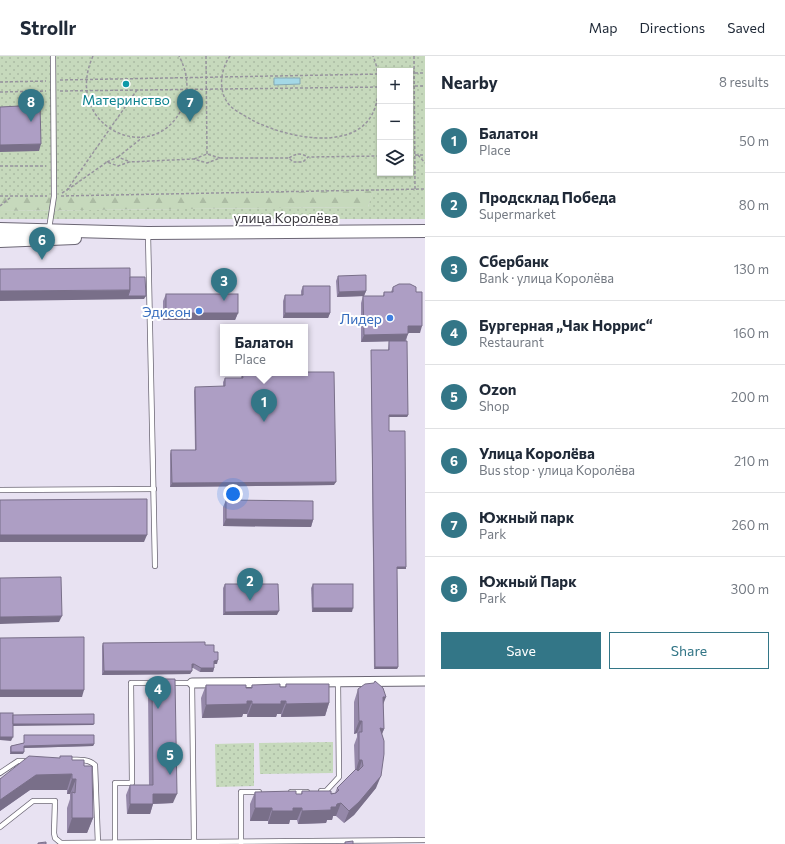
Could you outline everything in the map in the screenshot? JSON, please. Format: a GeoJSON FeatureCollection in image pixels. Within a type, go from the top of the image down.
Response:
{"type":"FeatureCollection","features":[{"type":"Feature","properties":{"kind":"street","name":"улица Королёва"},"geometry":{"type":"LineString","coordinates":[[0,229],[148,233],[425,231]]}},
{"type":"Feature","properties":{"kind":"street","name":"улица Королёва"},"geometry":{"type":"LineString","coordinates":[[0,241],[42,240],[148,233]]}},
{"type":"Feature","properties":{"kind":"street"},"geometry":{"type":"LineString","coordinates":[[192,683],[425,681]]}},
{"type":"Feature","properties":{"kind":"lane"},"geometry":{"type":"LineString","coordinates":[[49,231],[54,196],[53,56]]}},
{"type":"Feature","properties":{"kind":"lane"},"geometry":{"type":"LineString","coordinates":[[148,233],[155,566]]}},
{"type":"Feature","properties":{"kind":"lane"},"geometry":{"type":"LineString","coordinates":[[0,490],[154,489]]}},
{"type":"Feature","properties":{"kind":"lane"},"geometry":{"type":"LineString","coordinates":[[319,792],[326,791],[339,777],[338,682]]}},
{"type":"Feature","properties":{"kind":"lane"},"geometry":{"type":"LineString","coordinates":[[115,843],[114,784],[132,783],[132,683],[192,683],[194,842]]}},
{"type":"Feature","properties":{"kind":"lane"},"geometry":{"type":"LineString","coordinates":[[0,773],[18,761],[33,760]]}},
{"type":"Feature","properties":{"kind":"lane"},"geometry":{"type":"LineString","coordinates":[[63,760],[92,761],[95,765],[98,844]]}},
{"type":"Feature","properties":{"kind":"lane"},"geometry":{"type":"LineString","coordinates":[[241,843],[241,792],[267,792]]}},
{"type":"Feature","properties":{"kind":"lane"},"geometry":{"type":"LineString","coordinates":[[282,792],[311,792]]}},
{"type":"Feature","properties":{"kind":"lane"},"geometry":{"type":"LineString","coordinates":[[0,827],[33,801],[55,801],[54,833],[57,841],[61,843],[241,843],[425,840]]}},
{"type":"Feature","properties":{"kind":"path"},"geometry":{"type":"LineString","coordinates":[[93,56],[88,68],[86,80],[90,104],[97,118],[109,129],[126,136],[144,137],[158,133],[170,125],[180,114],[186,100],[187,78],[184,64],[179,56]]}},
{"type":"Feature","properties":{"kind":"path"},"geometry":{"type":"LineString","coordinates":[[206,56],[207,154]]}},
{"type":"Feature","properties":{"kind":"path"},"geometry":{"type":"LineString","coordinates":[[230,56],[225,62],[222,77],[222,89],[228,103],[242,114],[265,127],[294,136],[318,139],[341,136],[358,130],[371,117],[377,99]]}},
{"type":"Feature","properties":{"kind":"path"},"geometry":{"type":"LineString","coordinates":[[373,56],[377,68]]}},
{"type":"Feature","properties":{"kind":"path"},"geometry":{"type":"LineString","coordinates":[[414,56],[415,189]]}},
{"type":"Feature","properties":{"kind":"path"},"geometry":{"type":"LineString","coordinates":[[414,73],[425,73]]}},
{"type":"Feature","properties":{"kind":"path"},"geometry":{"type":"LineString","coordinates":[[0,82],[377,74]]}},
{"type":"Feature","properties":{"kind":"path"},"geometry":{"type":"LineString","coordinates":[[414,86],[425,86]]}},
{"type":"Feature","properties":{"kind":"path"},"geometry":{"type":"LineString","coordinates":[[0,92],[377,87]]}},
{"type":"Feature","properties":{"kind":"path"},"geometry":{"type":"LineString","coordinates":[[67,190],[137,90]]}},
{"type":"Feature","properties":{"kind":"path"},"geometry":{"type":"LineString","coordinates":[[62,193],[107,162],[118,157],[144,137]]}},
{"type":"Feature","properties":{"kind":"path"},"geometry":{"type":"LineString","coordinates":[[107,162],[118,166],[129,162],[194,158],[207,154],[220,158],[289,158],[295,154],[303,154],[308,157],[377,156]]}},
{"type":"Feature","properties":{"kind":"path"},"geometry":{"type":"LineString","coordinates":[[414,155],[425,155]]}},
{"type":"Feature","properties":{"kind":"path"},"geometry":{"type":"LineString","coordinates":[[418,155],[425,163]]}},
{"type":"Feature","properties":{"kind":"path"},"geometry":{"type":"LineString","coordinates":[[118,157],[129,162]]}},
{"type":"Feature","properties":{"kind":"path"},"geometry":{"type":"LineString","coordinates":[[289,158],[293,162],[303,162],[308,157]]}},
{"type":"Feature","properties":{"kind":"path"},"geometry":{"type":"LineString","coordinates":[[194,158],[207,162],[220,158]]}},
{"type":"Feature","properties":{"kind":"path"},"geometry":{"type":"LineString","coordinates":[[0,166],[54,166]]}},
{"type":"Feature","properties":{"kind":"path"},"geometry":{"type":"LineString","coordinates":[[0,196],[425,189]]}},
{"type":"Feature","properties":{"kind":"path"},"geometry":{"type":"LineString","coordinates":[[4,196],[5,202]]}},
{"type":"Feature","properties":{"kind":"path"},"geometry":{"type":"LineString","coordinates":[[0,206],[12,196]]}},
{"type":"Feature","properties":{"kind":"green space"},"geometry":{"type":"Polygon","coordinates":[[[0,56],[425,56],[425,219],[0,219],[0,211],[368,207],[373,191],[0,196],[0,56]]]}},
{"type":"Feature","properties":{"kind":"green space"},"geometry":{"type":"Polygon","coordinates":[[[377,174],[377,176],[403,176],[375,186],[368,207],[0,211],[0,182],[377,174]]]}},
{"type":"Feature","properties":{"kind":"green space"},"geometry":{"type":"Polygon","coordinates":[[[333,742],[333,773],[260,774],[259,743],[333,742]]]}},
{"type":"Feature","properties":{"kind":"green space"},"geometry":{"type":"Polygon","coordinates":[[[254,743],[254,786],[216,787],[215,744],[254,743]]]}},
{"type":"Feature","properties":{"kind":"water"},"geometry":{"type":"Polygon","coordinates":[[[274,78],[300,78],[300,84],[274,85],[274,78]]]}},
{"type":"Feature","properties":{"kind":"building"},"geometry":{"type":"Polygon","coordinates":[[[40,105],[41,144],[0,145],[0,107],[40,105]]]}},
{"type":"Feature","properties":{"kind":"building"},"geometry":{"type":"Polygon","coordinates":[[[130,268],[130,290],[0,291],[0,269],[130,268]]]}},
{"type":"Feature","properties":{"kind":"building"},"geometry":{"type":"Polygon","coordinates":[[[366,275],[366,291],[339,292],[338,276],[366,275]]]}},
{"type":"Feature","properties":{"kind":"building"},"geometry":{"type":"Polygon","coordinates":[[[130,277],[145,277],[146,296],[128,296],[130,290],[130,277]]]}},
{"type":"Feature","properties":{"kind":"building","name":"Лидер"},"geometry":{"type":"Polygon","coordinates":[[[399,284],[410,284],[416,287],[416,292],[422,292],[422,326],[408,326],[408,334],[364,335],[363,296],[384,296],[384,292],[393,292],[393,287],[399,284]]]}},
{"type":"Feature","properties":{"kind":"building"},"geometry":{"type":"Polygon","coordinates":[[[303,286],[330,286],[330,313],[285,313],[285,295],[303,295],[303,286]]]}},
{"type":"Feature","properties":{"kind":"building","name":"Эдисон"},"geometry":{"type":"Polygon","coordinates":[[[166,294],[238,294],[238,313],[166,313],[166,294]]]}},
{"type":"Feature","properties":{"kind":"building"},"geometry":{"type":"Polygon","coordinates":[[[389,341],[407,341],[408,415],[389,415],[389,431],[405,431],[406,567],[397,567],[398,667],[375,667],[371,350],[389,350],[389,341]]]}},
{"type":"Feature","properties":{"kind":"building"},"geometry":{"type":"Polygon","coordinates":[[[308,372],[334,372],[336,482],[172,483],[171,450],[196,450],[195,387],[225,386],[225,378],[243,378],[243,376],[308,376],[308,372]]]}},
{"type":"Feature","properties":{"kind":"building"},"geometry":{"type":"Polygon","coordinates":[[[147,499],[147,535],[0,535],[0,500],[147,499]]]}},
{"type":"Feature","properties":{"kind":"building"},"geometry":{"type":"Polygon","coordinates":[[[226,500],[313,501],[313,520],[226,519],[226,500]]]}},
{"type":"Feature","properties":{"kind":"building"},"geometry":{"type":"Polygon","coordinates":[[[61,577],[62,616],[0,617],[0,578],[61,577]]]}},
{"type":"Feature","properties":{"kind":"building"},"geometry":{"type":"Polygon","coordinates":[[[225,584],[278,584],[279,611],[225,612],[225,584]]]}},
{"type":"Feature","properties":{"kind":"building"},"geometry":{"type":"Polygon","coordinates":[[[313,584],[353,584],[353,608],[313,608],[313,584]]]}},
{"type":"Feature","properties":{"kind":"building"},"geometry":{"type":"Polygon","coordinates":[[[84,637],[84,690],[0,690],[0,638],[84,637]]]}},
{"type":"Feature","properties":{"kind":"building"},"geometry":{"type":"Polygon","coordinates":[[[205,642],[205,645],[214,645],[214,652],[218,652],[218,660],[214,661],[214,668],[201,668],[192,664],[192,671],[104,671],[103,643],[205,642]]]}},
{"type":"Feature","properties":{"kind":"building"},"geometry":{"type":"Polygon","coordinates":[[[164,679],[175,679],[177,794],[153,794],[153,804],[130,804],[130,785],[153,785],[152,682],[164,682],[164,679]]]}},
{"type":"Feature","properties":{"kind":"building"},"geometry":{"type":"Polygon","coordinates":[[[375,681],[383,688],[386,697],[383,697],[384,729],[380,728],[384,741],[384,754],[381,776],[359,802],[349,811],[341,803],[337,804],[336,807],[331,807],[331,810],[302,811],[302,808],[293,808],[293,811],[272,811],[272,808],[255,808],[255,792],[296,791],[296,794],[302,794],[302,791],[331,791],[331,794],[336,793],[339,790],[337,788],[356,769],[358,771],[363,766],[362,760],[359,760],[359,732],[362,732],[362,721],[359,721],[358,689],[365,684],[374,683],[375,681]]]}},
{"type":"Feature","properties":{"kind":"building"},"geometry":{"type":"Polygon","coordinates":[[[280,684],[280,687],[286,687],[286,684],[329,684],[329,703],[286,704],[286,701],[281,701],[281,704],[252,704],[252,701],[247,701],[247,704],[206,705],[206,685],[246,685],[246,688],[252,688],[252,685],[280,684]]]}},
{"type":"Feature","properties":{"kind":"building"},"geometry":{"type":"Polygon","coordinates":[[[0,713],[13,713],[13,737],[0,737],[0,713]]]}},
{"type":"Feature","properties":{"kind":"building"},"geometry":{"type":"Polygon","coordinates":[[[94,714],[94,724],[13,724],[13,715],[94,714]]]}},
{"type":"Feature","properties":{"kind":"building"},"geometry":{"type":"Polygon","coordinates":[[[24,735],[94,735],[94,744],[24,746],[24,752],[11,752],[11,746],[24,743],[24,735]]]}},
{"type":"Feature","properties":{"kind":"building"},"geometry":{"type":"Polygon","coordinates":[[[29,756],[60,758],[60,756],[72,756],[72,760],[84,760],[84,766],[92,766],[93,818],[72,818],[72,792],[75,793],[76,779],[72,779],[72,774],[36,775],[0,800],[0,779],[29,756]]]}},
{"type":"Feature","properties":{"kind":"building"},"geometry":{"type":"Polygon","coordinates":[[[353,841],[353,844],[345,844],[345,842],[353,841]]]}},
{"type":"Feature","properties":{"kind":"building"},"geometry":{"type":"Polygon","coordinates":[[[46,842],[46,844],[38,844],[38,843],[46,842]]]}},
{"type":"Feature","properties":{"kind":"place","name":"Материнство"},"geometry":{"type":"Point","coordinates":[126,84]}},
{"type":"Feature","properties":{"kind":"place","name":"Южный Парк"},"geometry":{"type":"Point","coordinates":[31,122]}},
{"type":"Feature","properties":{"kind":"place","name":"Южный парк"},"geometry":{"type":"Point","coordinates":[190,122]}},
{"type":"Feature","properties":{"kind":"place","name":"Улица Королёва"},"geometry":{"type":"Point","coordinates":[42,260]}},
{"type":"Feature","properties":{"kind":"place","name":"Сбербанк"},"geometry":{"type":"Point","coordinates":[224,301]}},
{"type":"Feature","properties":{"kind":"place","name":"Эдисон"},"geometry":{"type":"Point","coordinates":[199,311]}},
{"type":"Feature","properties":{"kind":"place","name":"Лидер"},"geometry":{"type":"Point","coordinates":[390,318]}},
{"type":"Feature","properties":{"kind":"place","name":"Балатон"},"geometry":{"type":"Point","coordinates":[264,422]}},
{"type":"Feature","properties":{"kind":"place","name":"Продсклад Победа"},"geometry":{"type":"Point","coordinates":[250,601]}},
{"type":"Feature","properties":{"kind":"place","name":"Бургерная „Чак Норрис“"},"geometry":{"type":"Point","coordinates":[158,709]}},
{"type":"Feature","properties":{"kind":"place","name":"Ozon"},"geometry":{"type":"Point","coordinates":[170,775]}}]}
